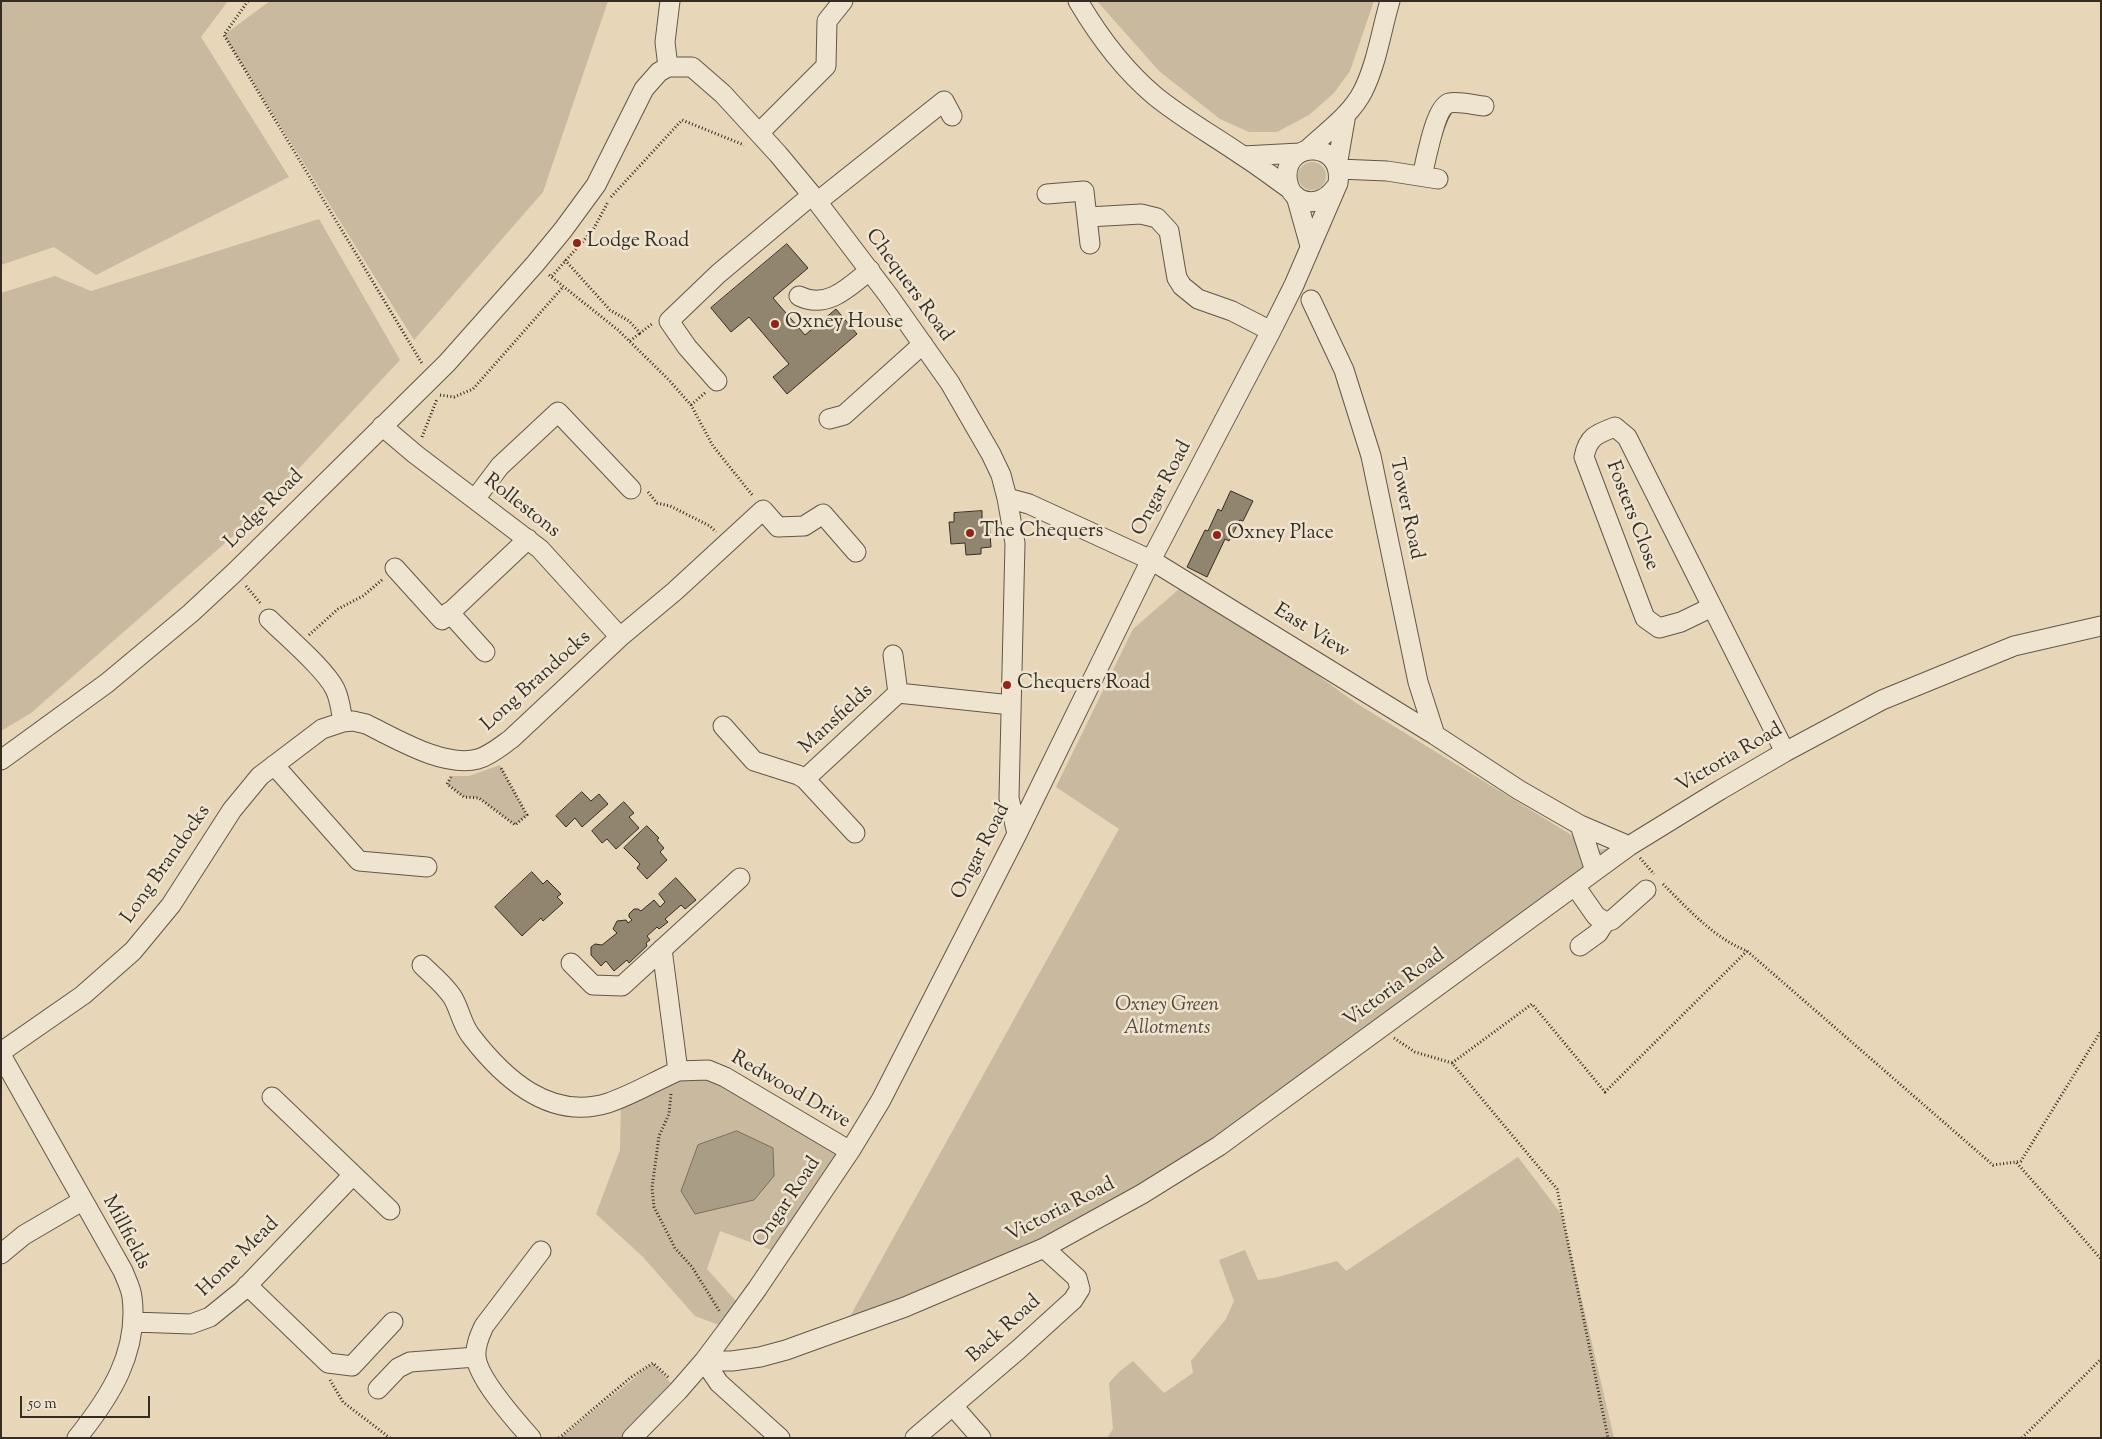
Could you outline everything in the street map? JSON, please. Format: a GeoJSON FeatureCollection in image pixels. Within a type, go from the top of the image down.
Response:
{"type":"FeatureCollection","features":[{"type":"Feature","properties":{"kind":"street"},"geometry":{"type":"LineString","coordinates":[[668,67],[665,42],[670,1]]}},
{"type":"Feature","properties":{"kind":"street"},"geometry":{"type":"LineString","coordinates":[[755,140],[826,66],[827,21],[843,1]]}},
{"type":"Feature","properties":{"kind":"street"},"geometry":{"type":"LineString","coordinates":[[1078,1],[1090,22],[1122,63],[1154,95],[1192,124],[1244,156],[1304,201],[1316,202],[1326,199],[1335,188]]}},
{"type":"Feature","properties":{"kind":"street","name":"Ongar Road"},"geometry":{"type":"LineString","coordinates":[[1310,246],[1287,180],[1287,170],[1291,161],[1304,152],[1346,114],[1362,92],[1374,64],[1390,1]]}},
{"type":"Feature","properties":{"kind":"street","name":"Lodge Road"},"geometry":{"type":"LineString","coordinates":[[1,760],[122,670],[191,612],[235,572],[447,363],[535,264],[596,185],[644,89],[659,72],[668,67]]}},
{"type":"Feature","properties":{"kind":"street","name":"Chequers Road"},"geometry":{"type":"LineString","coordinates":[[668,67],[692,67],[711,82],[755,140],[815,199],[870,270],[923,344],[972,419],[1001,475],[1015,543],[1009,798],[1017,834]]}},
{"type":"Feature","properties":{"kind":"street"},"geometry":{"type":"LineString","coordinates":[[717,381],[687,347],[669,321],[718,274],[944,101],[952,116]]}},
{"type":"Feature","properties":{"kind":"street"},"geometry":{"type":"LineString","coordinates":[[1244,156],[1318,150],[1326,153],[1338,168],[1387,171],[1430,177],[1438,117],[1442,108],[1448,103],[1484,106]]}},
{"type":"Feature","properties":{"kind":"street","name":"Ongar Road"},"geometry":{"type":"LineString","coordinates":[[632,1438],[680,1389],[704,1361],[757,1290],[850,1151],[881,1100],[1017,834],[1151,560],[1271,332],[1338,183],[1338,168],[1346,114]]}},
{"type":"Feature","properties":{"kind":"street"},"geometry":{"type":"LineString","coordinates":[[1047,194],[1084,191],[1090,244]]}},
{"type":"Feature","properties":{"kind":"street"},"geometry":{"type":"LineString","coordinates":[[1088,217],[1141,214],[1157,218],[1169,231],[1175,267],[1182,286],[1198,299],[1232,311],[1271,332]]}},
{"type":"Feature","properties":{"kind":"street"},"geometry":{"type":"LineString","coordinates":[[799,296],[808,300],[820,301],[829,299],[843,291],[870,270]]}},
{"type":"Feature","properties":{"kind":"street","name":"Tower Road"},"geometry":{"type":"LineString","coordinates":[[1311,300],[1344,370],[1370,456],[1418,682],[1435,735]]}},
{"type":"Feature","properties":{"kind":"street"},"geometry":{"type":"LineString","coordinates":[[829,419],[844,415],[923,344]]}},
{"type":"Feature","properties":{"kind":"street"},"geometry":{"type":"LineString","coordinates":[[475,499],[500,466],[558,412],[631,490]]}},
{"type":"Feature","properties":{"kind":"street","name":"Rollestons"},"geometry":{"type":"LineString","coordinates":[[382,426],[415,454],[528,539],[552,560],[620,638]]}},
{"type":"Feature","properties":{"kind":"street","name":"Fosters Close"},"geometry":{"type":"LineString","coordinates":[[1712,607],[1681,622],[1659,628],[1645,618],[1584,457],[1587,444],[1598,434],[1615,427],[1627,438],[1785,752]]}},
{"type":"Feature","properties":{"kind":"street","name":"East View"},"geometry":{"type":"LineString","coordinates":[[1007,498],[1029,504],[1151,560],[1435,735],[1519,790],[1580,825],[1629,846]]}},
{"type":"Feature","properties":{"kind":"street"},"geometry":{"type":"LineString","coordinates":[[763,510],[778,526],[804,526],[823,514],[856,552]]}},
{"type":"Feature","properties":{"kind":"street","name":"Long Brandocks"},"geometry":{"type":"LineString","coordinates":[[1,1054],[83,995],[133,950],[171,905],[245,792],[274,764],[322,729],[343,722],[366,724],[437,757],[457,761],[479,758],[495,751],[511,739],[763,510]]}},
{"type":"Feature","properties":{"kind":"street"},"geometry":{"type":"LineString","coordinates":[[395,568],[442,620],[528,539]]}},
{"type":"Feature","properties":{"kind":"street"},"geometry":{"type":"LineString","coordinates":[[449,612],[486,652]]}},
{"type":"Feature","properties":{"kind":"street"},"geometry":{"type":"LineString","coordinates":[[268,619],[327,677],[335,689],[343,722]]}},
{"type":"Feature","properties":{"kind":"street","name":"Victoria Road"},"geometry":{"type":"LineString","coordinates":[[704,1361],[732,1361],[760,1357],[786,1350],[906,1307],[1044,1248],[1142,1194],[1219,1146],[1629,846],[1785,752],[1882,700],[2014,646],[2101,626]]}},
{"type":"Feature","properties":{"kind":"street","name":"Mansfields"},"geometry":{"type":"LineString","coordinates":[[894,655],[898,694]]}},
{"type":"Feature","properties":{"kind":"street","name":"Mansfields"},"geometry":{"type":"LineString","coordinates":[[805,779],[898,694],[1012,705]]}},
{"type":"Feature","properties":{"kind":"street","name":"Mansfields"},"geometry":{"type":"LineString","coordinates":[[723,726],[754,761],[798,774],[805,779],[854,833]]}},
{"type":"Feature","properties":{"kind":"street"},"geometry":{"type":"LineString","coordinates":[[274,764],[359,861],[427,867]]}},
{"type":"Feature","properties":{"kind":"street"},"geometry":{"type":"LineString","coordinates":[[1580,825],[1595,871]]}},
{"type":"Feature","properties":{"kind":"street"},"geometry":{"type":"LineString","coordinates":[[572,963],[593,985],[622,986],[740,878]]}},
{"type":"Feature","properties":{"kind":"street"},"geometry":{"type":"LineString","coordinates":[[1580,946],[1598,933],[1604,922],[1612,920],[1655,883]]}},
{"type":"Feature","properties":{"kind":"street"},"geometry":{"type":"LineString","coordinates":[[1575,886],[1596,916],[1604,922]]}},
{"type":"Feature","properties":{"kind":"street"},"geometry":{"type":"LineString","coordinates":[[662,949],[678,1071]]}},
{"type":"Feature","properties":{"kind":"street","name":"Redwood Drive"},"geometry":{"type":"LineString","coordinates":[[422,965],[453,997],[470,1035],[511,1080],[529,1093],[553,1104],[583,1107],[610,1102],[678,1071],[708,1070],[725,1077],[850,1151]]}},
{"type":"Feature","properties":{"kind":"street","name":"Millfields"},"geometry":{"type":"LineString","coordinates":[[1,1054],[123,1271],[132,1295],[133,1322],[124,1362],[112,1392],[77,1438]]}},
{"type":"Feature","properties":{"kind":"street"},"geometry":{"type":"LineString","coordinates":[[272,1097],[390,1210]]}},
{"type":"Feature","properties":{"kind":"street","name":"Home Mead"},"geometry":{"type":"LineString","coordinates":[[133,1322],[191,1324],[210,1317],[228,1304],[354,1175]]}},
{"type":"Feature","properties":{"kind":"street"},"geometry":{"type":"LineString","coordinates":[[1,1254],[24,1235],[82,1201]]}},
{"type":"Feature","properties":{"kind":"street","name":"Back Road"},"geometry":{"type":"LineString","coordinates":[[915,1438],[1072,1300],[1080,1289],[1077,1278],[1044,1248]]}},
{"type":"Feature","properties":{"kind":"street"},"geometry":{"type":"LineString","coordinates":[[531,1438],[488,1384],[476,1357],[478,1340],[484,1326],[541,1251]]}},
{"type":"Feature","properties":{"kind":"street"},"geometry":{"type":"LineString","coordinates":[[247,1285],[328,1363],[352,1366],[393,1322]]}},
{"type":"Feature","properties":{"kind":"street"},"geometry":{"type":"LineString","coordinates":[[378,1389],[398,1368],[410,1362],[476,1357]]}},
{"type":"Feature","properties":{"kind":"street"},"geometry":{"type":"LineString","coordinates":[[704,1361],[719,1383],[780,1438]]}},
{"type":"Feature","properties":{"kind":"street"},"geometry":{"type":"LineString","coordinates":[[953,1406],[981,1438]]}},
{"type":"Feature","properties":{"kind":"path"},"geometry":{"type":"LineString","coordinates":[[248,1],[224,35],[430,378]]}},
{"type":"Feature","properties":{"kind":"path"},"geometry":{"type":"LineString","coordinates":[[552,276],[593,230],[610,198],[682,120],[755,140]]}},
{"type":"Feature","properties":{"kind":"path"},"geometry":{"type":"LineString","coordinates":[[565,260],[610,310],[629,321],[640,333]]}},
{"type":"Feature","properties":{"kind":"path"},"geometry":{"type":"LineString","coordinates":[[535,264],[630,341],[691,405],[713,446],[763,510]]}},
{"type":"Feature","properties":{"kind":"path"},"geometry":{"type":"LineString","coordinates":[[415,454],[438,395],[454,397],[473,389],[564,288]]}},
{"type":"Feature","properties":{"kind":"path"},"geometry":{"type":"LineString","coordinates":[[630,341],[653,322],[669,321]]}},
{"type":"Feature","properties":{"kind":"path"},"geometry":{"type":"LineString","coordinates":[[631,490],[646,489],[657,502],[670,506],[710,526],[728,541]]}},
{"type":"Feature","properties":{"kind":"path"},"geometry":{"type":"LineString","coordinates":[[297,647],[338,609],[363,596],[395,568]]}},
{"type":"Feature","properties":{"kind":"path"},"geometry":{"type":"LineString","coordinates":[[235,572],[269,613],[268,619]]}},
{"type":"Feature","properties":{"kind":"path"},"geometry":{"type":"LineString","coordinates":[[457,761],[446,784],[464,797],[479,798],[515,825],[527,815],[500,765],[495,751]]}},
{"type":"Feature","properties":{"kind":"path"},"geometry":{"type":"LineString","coordinates":[[1629,846],[1655,883],[1735,946],[1747,951],[1993,1166],[2020,1161],[2101,1030]]}},
{"type":"Feature","properties":{"kind":"path"},"geometry":{"type":"LineString","coordinates":[[1452,1063],[1532,1004],[1605,1092],[1747,951]]}},
{"type":"Feature","properties":{"kind":"path"},"geometry":{"type":"LineString","coordinates":[[1379,1029],[1415,1052],[1452,1063],[1557,1189],[1608,1438]]}},
{"type":"Feature","properties":{"kind":"path"},"geometry":{"type":"LineString","coordinates":[[678,1071],[671,1094],[669,1114],[659,1136],[652,1188],[654,1208],[675,1248],[692,1267],[718,1307],[728,1328]]}},
{"type":"Feature","properties":{"kind":"path"},"geometry":{"type":"LineString","coordinates":[[2016,1162],[2101,1259]]}},
{"type":"Feature","properties":{"kind":"path"},"geometry":{"type":"LineString","coordinates":[[2022,1438],[2101,1359]]}},
{"type":"Feature","properties":{"kind":"path"},"geometry":{"type":"LineString","coordinates":[[559,1438],[630,1378],[653,1362],[680,1389]]}},
{"type":"Feature","properties":{"kind":"green space"},"geometry":{"type":"Polygon","coordinates":[[[1,1],[228,1],[201,37],[289,177],[96,275],[54,247],[1,265],[1,1]]]}},
{"type":"Feature","properties":{"kind":"green space"},"geometry":{"type":"Polygon","coordinates":[[[270,1],[608,1],[543,192],[414,340],[224,35],[270,1]]]}},
{"type":"Feature","properties":{"kind":"green space"},"geometry":{"type":"Polygon","coordinates":[[[1097,1],[1374,1],[1350,71],[1334,93],[1309,115],[1277,132],[1249,132],[1220,119],[1159,71],[1097,1]]]}},
{"type":"Feature","properties":{"kind":"green space"},"geometry":{"type":"Polygon","coordinates":[[[1312,162],[1322,166],[1326,176],[1322,186],[1312,190],[1302,186],[1298,176],[1302,166],[1312,162]]]}},
{"type":"Feature","properties":{"kind":"green space"},"geometry":{"type":"Polygon","coordinates":[[[319,219],[400,360],[248,523],[31,713],[1,731],[1,293],[55,276],[91,291],[319,219]]]}},
{"type":"Feature","properties":{"kind":"green space","name":"Oxney Green Allotments"},"geometry":{"type":"Polygon","coordinates":[[[1189,583],[1356,703],[1596,850],[1629,846],[1142,1194],[842,1331],[1119,829],[1056,787],[1133,629],[1178,590],[1189,583]]]}},
{"type":"Feature","properties":{"kind":"green space"},"geometry":{"type":"Polygon","coordinates":[[[500,765],[527,815],[515,825],[479,798],[464,797],[447,784],[451,776],[469,776],[500,765]]]}},
{"type":"Feature","properties":{"kind":"green space"},"geometry":{"type":"Polygon","coordinates":[[[695,1075],[726,1087],[844,1152],[772,1250],[720,1231],[707,1269],[736,1301],[719,1325],[695,1316],[642,1256],[596,1214],[620,1150],[621,1097],[695,1075]]]}},
{"type":"Feature","properties":{"kind":"green space"},"geometry":{"type":"Polygon","coordinates":[[[1518,1157],[1562,1215],[1614,1438],[1107,1438],[1113,1429],[1109,1383],[1133,1361],[1164,1393],[1193,1373],[1191,1361],[1226,1319],[1234,1301],[1219,1260],[1245,1250],[1258,1280],[1274,1278],[1337,1261],[1346,1271],[1518,1157]]]}},
{"type":"Feature","properties":{"kind":"green space"},"geometry":{"type":"Polygon","coordinates":[[[653,1363],[678,1391],[631,1438],[560,1438],[653,1363]]]}},
{"type":"Feature","properties":{"kind":"shaded area"},"geometry":{"type":"Polygon","coordinates":[[[737,1131],[773,1148],[774,1176],[754,1200],[695,1214],[681,1191],[698,1145],[737,1131]]]}},
{"type":"Feature","properties":{"kind":"building","name":"Oxney House"},"geometry":{"type":"Polygon","coordinates":[[[787,244],[808,268],[773,298],[805,335],[836,309],[857,334],[787,394],[773,377],[789,364],[749,317],[731,332],[711,308],[787,244]]]}},
{"type":"Feature","properties":{"kind":"building","name":"Oxney Place"},"geometry":{"type":"Polygon","coordinates":[[[1231,491],[1253,501],[1243,521],[1240,520],[1229,541],[1225,539],[1207,577],[1187,567],[1205,530],[1208,531],[1218,509],[1221,511],[1231,491]]]}},
{"type":"Feature","properties":{"kind":"building","name":"The Chequers"},"geometry":{"type":"Polygon","coordinates":[[[982,511],[982,521],[989,520],[991,547],[981,548],[981,554],[966,555],[965,543],[951,544],[949,522],[954,522],[954,513],[982,511]]]}},
{"type":"Feature","properties":{"kind":"building"},"geometry":{"type":"Polygon","coordinates":[[[582,792],[591,801],[599,794],[608,804],[582,827],[575,818],[566,827],[556,816],[582,792]]]}},
{"type":"Feature","properties":{"kind":"building"},"geometry":{"type":"Polygon","coordinates":[[[624,802],[634,813],[629,817],[639,828],[616,849],[607,839],[602,843],[592,831],[624,802]]]}},
{"type":"Feature","properties":{"kind":"building"},"geometry":{"type":"Polygon","coordinates":[[[647,826],[659,838],[657,840],[664,848],[660,852],[667,860],[647,879],[637,868],[640,864],[624,848],[647,826]]]}},
{"type":"Feature","properties":{"kind":"building"},"geometry":{"type":"Polygon","coordinates":[[[532,872],[543,884],[547,880],[561,894],[557,897],[563,903],[543,921],[541,918],[522,936],[495,907],[532,872]]]}},
{"type":"Feature","properties":{"kind":"building"},"geometry":{"type":"Polygon","coordinates":[[[676,878],[696,900],[685,909],[681,905],[665,919],[668,922],[659,929],[657,927],[647,936],[650,940],[646,943],[647,946],[629,963],[627,960],[614,971],[606,961],[601,966],[591,955],[591,947],[595,944],[602,945],[617,933],[613,929],[617,921],[626,920],[628,923],[632,920],[629,914],[634,909],[641,911],[654,900],[660,907],[665,902],[659,894],[676,878]]]}},
{"type":"Feature","properties":{"kind":"place","name":"Lodge Road"},"geometry":{"type":"Point","coordinates":[577,243]}},
{"type":"Feature","properties":{"kind":"place","name":"Oxney House"},"geometry":{"type":"Point","coordinates":[775,324]}},
{"type":"Feature","properties":{"kind":"place","name":"The Chequers"},"geometry":{"type":"Point","coordinates":[970,533]}},
{"type":"Feature","properties":{"kind":"place","name":"Oxney Place"},"geometry":{"type":"Point","coordinates":[1217,535]}},
{"type":"Feature","properties":{"kind":"place","name":"Chequers Road"},"geometry":{"type":"Point","coordinates":[1007,685]}}]}
